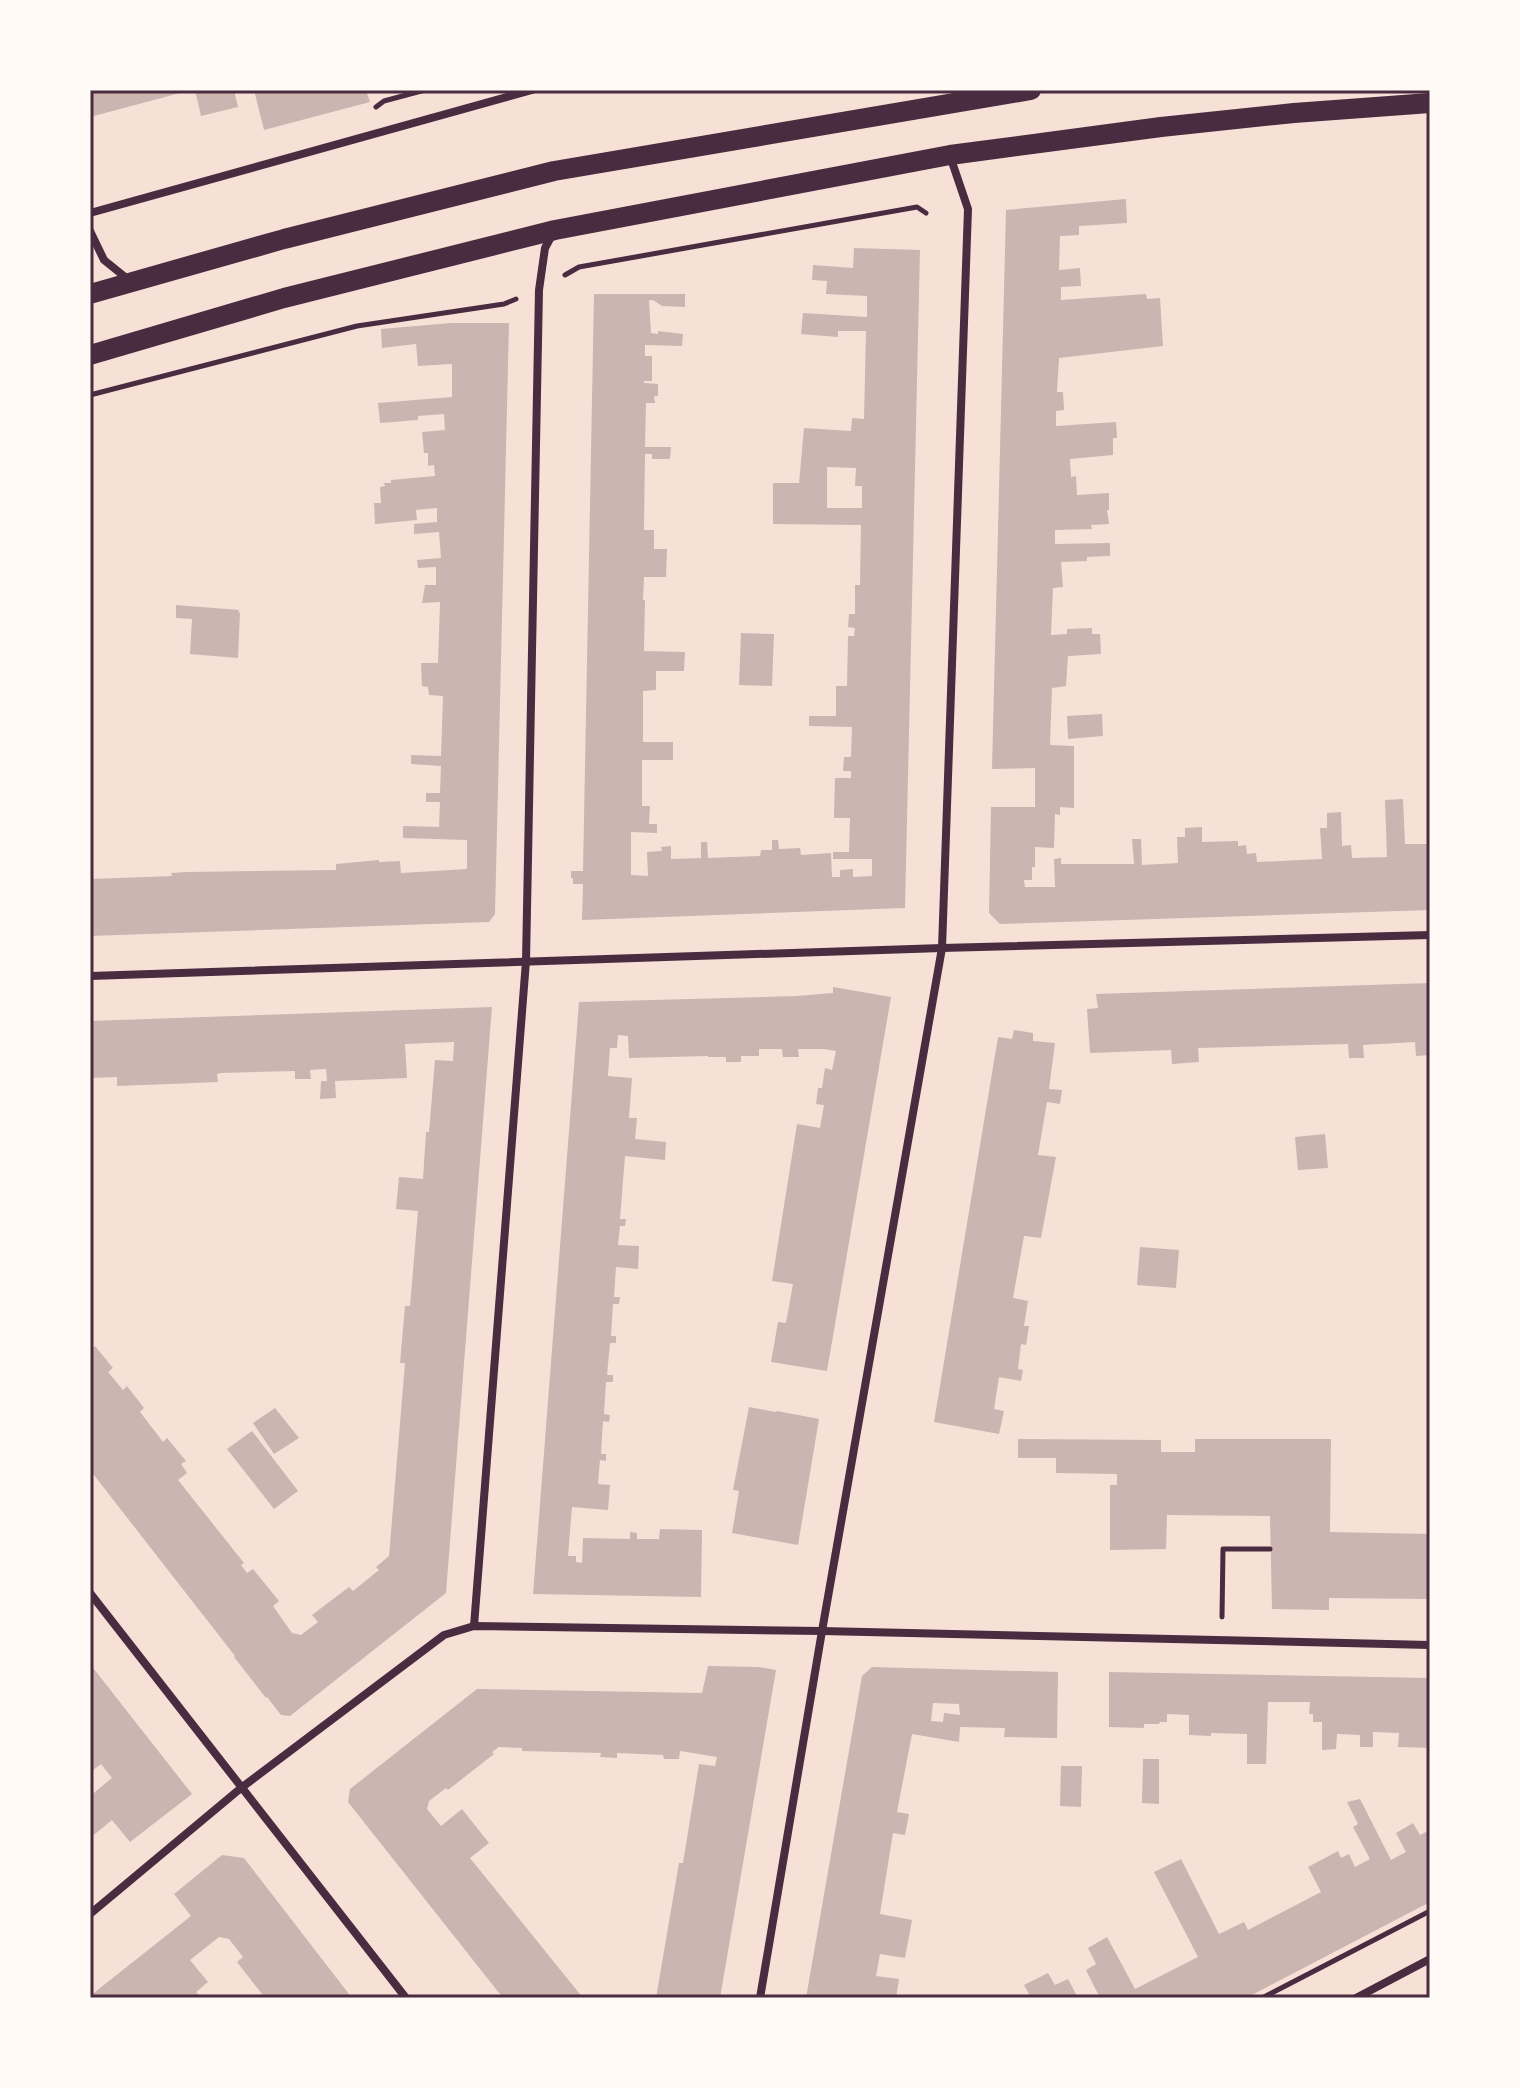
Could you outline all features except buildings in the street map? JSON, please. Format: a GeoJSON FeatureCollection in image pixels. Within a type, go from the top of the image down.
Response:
{"type":"FeatureCollection","features":[{"type":"Feature","properties":{"kind":"main road"},"geometry":{"type":"LineString","coordinates":[[90,294],[284,239],[554,171],[988,93],[1031,90]]}},
{"type":"Feature","properties":{"kind":"main road"},"geometry":{"type":"LineString","coordinates":[[90,355],[284,298],[555,230],[950,155],[1161,127],[1430,103]]}},
{"type":"Feature","properties":{"kind":"street"},"geometry":{"type":"LineString","coordinates":[[90,213],[532,90]]}},
{"type":"Feature","properties":{"kind":"street"},"geometry":{"type":"LineString","coordinates":[[760,1998],[942,948],[968,209],[950,155]]}},
{"type":"Feature","properties":{"kind":"street"},"geometry":{"type":"LineString","coordinates":[[474,1626],[526,961],[539,290],[545,248],[555,230]]}},
{"type":"Feature","properties":{"kind":"street"},"geometry":{"type":"LineString","coordinates":[[90,231],[104,260],[130,282]]}},
{"type":"Feature","properties":{"kind":"street"},"geometry":{"type":"LineString","coordinates":[[90,976],[1430,935]]}},
{"type":"Feature","properties":{"kind":"street"},"geometry":{"type":"LineString","coordinates":[[90,1593],[406,1998]]}},
{"type":"Feature","properties":{"kind":"street"},"geometry":{"type":"LineString","coordinates":[[90,1914],[241,1788],[444,1635],[474,1626],[1430,1645]]}},
{"type":"Feature","properties":{"kind":"street"},"geometry":{"type":"LineString","coordinates":[[1356,1998],[1430,1959]]}},
{"type":"Feature","properties":{"kind":"path"},"geometry":{"type":"LineString","coordinates":[[90,395],[357,326],[504,304],[539,290],[579,267],[917,207],[926,213]]}},
{"type":"Feature","properties":{"kind":"path"},"geometry":{"type":"LineString","coordinates":[[1222,1617],[1223,1549],[1270,1549]]}},
{"type":"Feature","properties":{"kind":"path"},"geometry":{"type":"LineString","coordinates":[[1262,1998],[1430,1911]]}}]}
